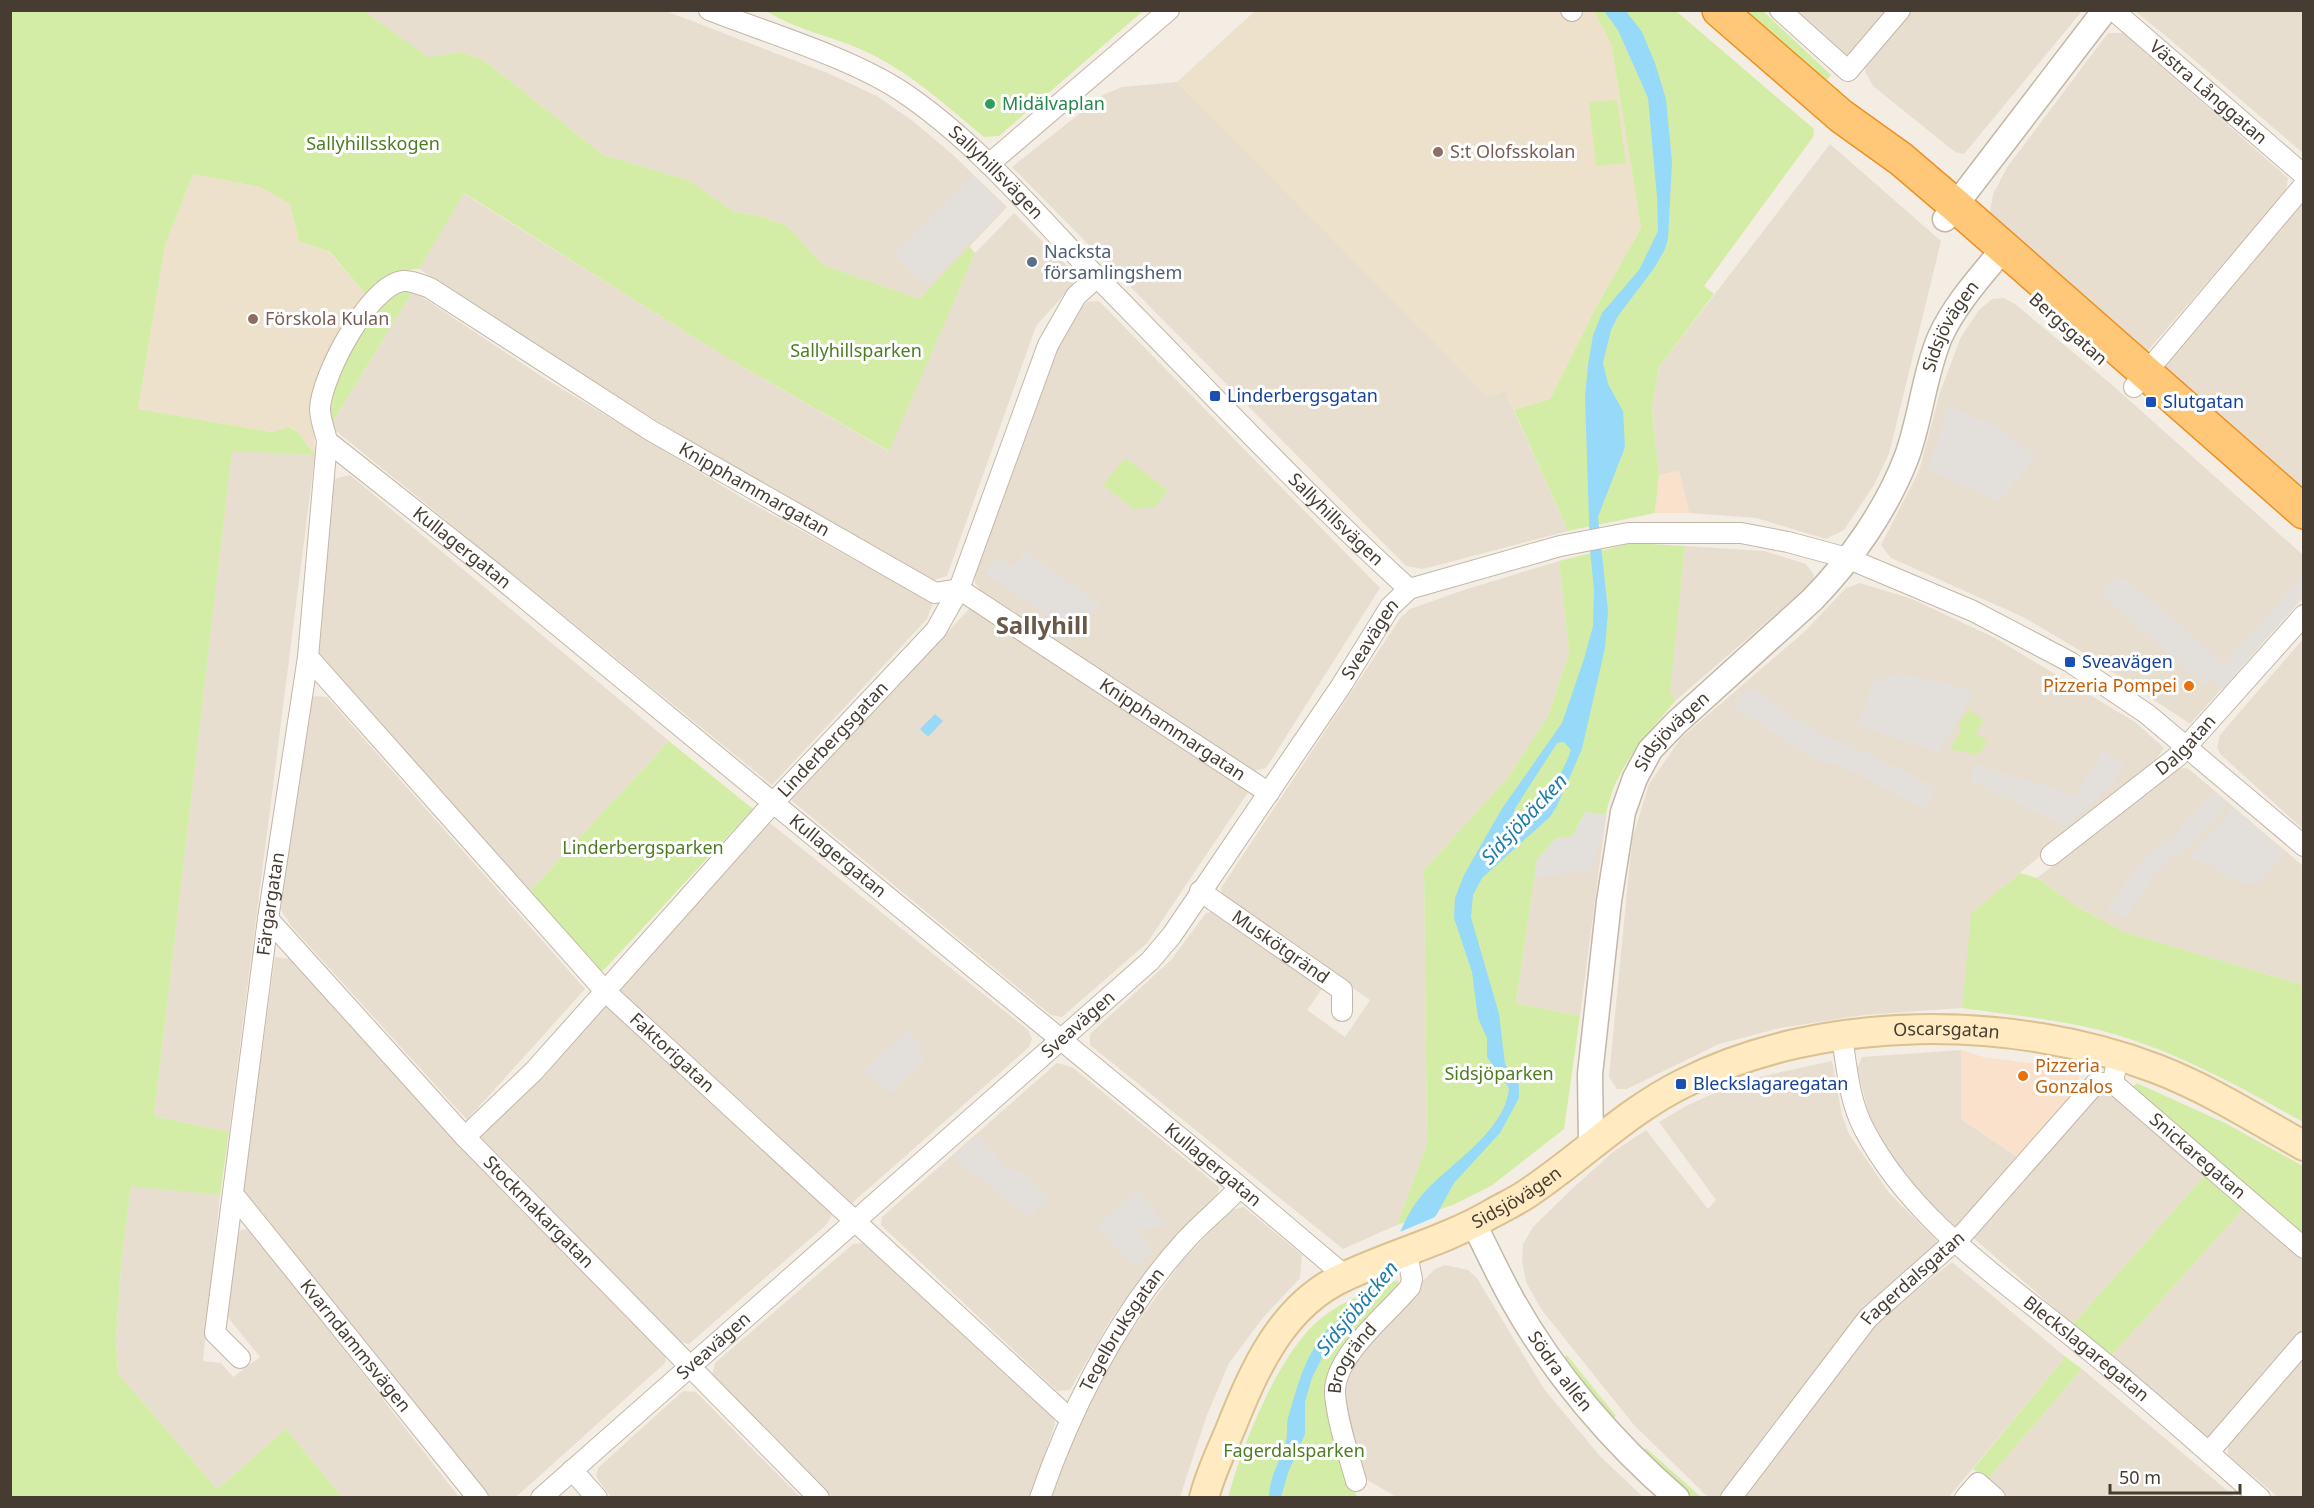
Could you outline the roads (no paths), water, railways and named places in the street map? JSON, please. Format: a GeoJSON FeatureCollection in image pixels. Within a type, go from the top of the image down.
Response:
{"type":"FeatureCollection","features":[{"type":"Feature","properties":{"kind":"highway","name":"Bergsgatan"},"geometry":{"type":"LineString","coordinates":[[1719,10],[1841,116],[1891,171],[1951,212],[2139,381],[2304,534]]}},
{"type":"Feature","properties":{"kind":"highway","name":"Bergsgatan"},"geometry":{"type":"LineString","coordinates":[[2139,381],[2304,512]]}},
{"type":"Feature","properties":{"kind":"main road","name":"Oscarsgatan"},"geometry":{"type":"LineString","coordinates":[[1592,1144],[1629,1116],[1682,1084],[1726,1065],[1784,1047],[1842,1037],[1925,1028],[1977,1030],[2049,1039],[2116,1069],[2160,1070],[2212,1094],[2304,1146]]}},
{"type":"Feature","properties":{"kind":"main road","name":"Sidsjövägen"},"geometry":{"type":"LineString","coordinates":[[1356,1272],[1407,1259],[1531,1191],[1592,1144]]}},
{"type":"Feature","properties":{"kind":"main road"},"geometry":{"type":"LineString","coordinates":[[1204,1497],[1247,1387],[1265,1352],[1302,1305],[1356,1272]]}},
{"type":"Feature","properties":{"kind":"street","name":"Sallyhillsvägen"},"geometry":{"type":"LineString","coordinates":[[709,10],[870,74],[926,110],[989,164],[1097,277],[1373,556],[1409,589]]}},
{"type":"Feature","properties":{"kind":"street"},"geometry":{"type":"LineString","coordinates":[[989,164],[1169,10]]}},
{"type":"Feature","properties":{"kind":"street"},"geometry":{"type":"LineString","coordinates":[[1780,10],[1848,72],[1900,10]]}},
{"type":"Feature","properties":{"kind":"street"},"geometry":{"type":"LineString","coordinates":[[1951,212],[2105,10]]}},
{"type":"Feature","properties":{"kind":"street","name":"Västra Långgatan"},"geometry":{"type":"LineString","coordinates":[[2113,10],[2304,175]]}},
{"type":"Feature","properties":{"kind":"street"},"geometry":{"type":"LineString","coordinates":[[2139,381],[2304,185]]}},
{"type":"Feature","properties":{"kind":"street","name":"Sidsjövägen"},"geometry":{"type":"LineString","coordinates":[[1592,1144],[1590,1074],[1609,901],[1623,812],[1635,778],[1650,750],[1676,723],[1812,600],[1865,535],[1892,489],[1907,456],[1940,337],[1954,311],[1998,255]]}},
{"type":"Feature","properties":{"kind":"street","name":"Linderbergsgatan"},"geometry":{"type":"LineString","coordinates":[[465,1137],[534,1071],[773,803],[936,630],[959,589],[1048,345],[1076,296],[1097,277]]}},
{"type":"Feature","properties":{"kind":"street","name":"Knipphammargatan"},"geometry":{"type":"LineString","coordinates":[[327,441],[320,409],[326,382],[342,348],[378,296],[391,285],[404,280],[417,282],[650,430],[935,593],[959,589],[1269,793]]}},
{"type":"Feature","properties":{"kind":"street","name":"Färgargatan"},"geometry":{"type":"LineString","coordinates":[[240,1358],[215,1332],[268,919],[308,657],[327,441]]}},
{"type":"Feature","properties":{"kind":"street","name":"Kullagergatan"},"geometry":{"type":"LineString","coordinates":[[327,441],[495,573],[1240,1187],[1356,1272]]}},
{"type":"Feature","properties":{"kind":"street","name":"Sveavägen"},"geometry":{"type":"LineString","coordinates":[[542,1497],[689,1365],[1150,961],[1172,935],[1269,793],[1341,686],[1390,607],[1409,589],[1568,545],[1623,534],[1741,533],[1847,558]]}},
{"type":"Feature","properties":{"kind":"street"},"geometry":{"type":"LineString","coordinates":[[1847,558],[2008,627],[2070,662],[2147,714],[2188,746],[2304,846]]}},
{"type":"Feature","properties":{"kind":"street","name":"Dalgatan"},"geometry":{"type":"LineString","coordinates":[[2050,855],[2178,756],[2304,615]]}},
{"type":"Feature","properties":{"kind":"street","name":"Faktorigatan"},"geometry":{"type":"LineString","coordinates":[[308,657],[606,991],[1070,1419]]}},
{"type":"Feature","properties":{"kind":"street","name":"Muskötgränd"},"geometry":{"type":"LineString","coordinates":[[1200,891],[1342,990],[1342,1011]]}},
{"type":"Feature","properties":{"kind":"street","name":"Stockmakargatan"},"geometry":{"type":"LineString","coordinates":[[268,919],[465,1137],[819,1497]]}},
{"type":"Feature","properties":{"kind":"street","name":"Bleckslagaregatan"},"geometry":{"type":"LineString","coordinates":[[1842,1037],[1851,1100],[1864,1130],[1910,1198],[1955,1241],[2260,1497]]}},
{"type":"Feature","properties":{"kind":"street","name":"Fagerdalsgatan"},"geometry":{"type":"LineString","coordinates":[[1731,1497],[1868,1318],[1955,1241],[2096,1083],[2116,1069]]}},
{"type":"Feature","properties":{"kind":"street","name":"Snickaregatan"},"geometry":{"type":"LineString","coordinates":[[2116,1069],[2304,1248]]}},
{"type":"Feature","properties":{"kind":"street","name":"Tegelbruksgatan"},"geometry":{"type":"LineString","coordinates":[[1040,1497],[1085,1387],[1145,1293],[1185,1241],[1240,1187]]}},
{"type":"Feature","properties":{"kind":"street","name":"Kvarndammsvägen"},"geometry":{"type":"LineString","coordinates":[[233,1194],[478,1497]]}},
{"type":"Feature","properties":{"kind":"street","name":"Södra allén"},"geometry":{"type":"LineString","coordinates":[[1461,1229],[1514,1302],[1568,1383],[1669,1495]]}},
{"type":"Feature","properties":{"kind":"street","name":"Brogränd"},"geometry":{"type":"LineString","coordinates":[[1356,1481],[1342,1433],[1335,1393],[1338,1374],[1355,1348],[1410,1287],[1412,1279],[1407,1259]]}},
{"type":"Feature","properties":{"kind":"street"},"geometry":{"type":"LineString","coordinates":[[2209,1452],[2304,1342]]}},
{"type":"Feature","properties":{"kind":"street"},"geometry":{"type":"LineString","coordinates":[[572,1470],[597,1497]]}},
{"type":"Feature","properties":{"kind":"street"},"geometry":{"type":"LineString","coordinates":[[1972,1490],[1995,1497]]}},
{"type":"Feature","properties":{"kind":"water","name":"Sidsjöbäcken"},"geometry":{"type":"Polygon","coordinates":[[[1604,11],[1626,11],[1642,32],[1666,99],[1672,162],[1668,239],[1655,267],[1618,316],[1611,330],[1603,363],[1608,384],[1623,411],[1625,447],[1598,517],[1608,611],[1605,648],[1582,749],[1550,817],[1482,878],[1473,895],[1471,917],[1499,1014],[1505,1064],[1519,1085],[1519,1098],[1500,1133],[1454,1183],[1437,1214],[1388,1284],[1332,1343],[1321,1360],[1312,1378],[1305,1402],[1305,1434],[1288,1473],[1281,1497],[1269,1497],[1273,1476],[1286,1441],[1288,1418],[1302,1373],[1318,1341],[1331,1326],[1370,1292],[1378,1281],[1414,1206],[1434,1183],[1487,1133],[1498,1119],[1509,1088],[1487,1057],[1487,1038],[1478,1018],[1472,972],[1454,918],[1455,898],[1464,875],[1501,810],[1562,723],[1593,626],[1594,590],[1590,550],[1585,397],[1588,365],[1593,335],[1602,313],[1639,270],[1658,231],[1648,98],[1618,30],[1604,11]],[[1564,742],[1557,743],[1516,807],[1508,826],[1513,828],[1532,812],[1555,783],[1571,750],[1564,742]]]}},
{"type":"Feature","properties":{"kind":"water"},"geometry":{"type":"Polygon","coordinates":[[[935,714],[943,721],[928,737],[920,729],[935,714]]]}},
{"type":"Feature","properties":{"kind":"place","name":"Midälvaplan"},"geometry":{"type":"Point","coordinates":[990,104]}},
{"type":"Feature","properties":{"kind":"place","name":"S:t Olofsskolan"},"geometry":{"type":"Point","coordinates":[1438,152]}},
{"type":"Feature","properties":{"kind":"place","name":"Nacksta församlingshem"},"geometry":{"type":"Point","coordinates":[1032,262]}},
{"type":"Feature","properties":{"kind":"place","name":"Förskola Kulan"},"geometry":{"type":"Point","coordinates":[253,319]}},
{"type":"Feature","properties":{"kind":"place","name":"Linderbergsgatan"},"geometry":{"type":"Point","coordinates":[1215,396]}},
{"type":"Feature","properties":{"kind":"place","name":"Slutgatan"},"geometry":{"type":"Point","coordinates":[2151,402]}},
{"type":"Feature","properties":{"kind":"place","name":"Sveavägen"},"geometry":{"type":"Point","coordinates":[2070,662]}},
{"type":"Feature","properties":{"kind":"place","name":"Pizzeria Pompei"},"geometry":{"type":"Point","coordinates":[2189,686]}},
{"type":"Feature","properties":{"kind":"place","name":"Pizzeria Gonzalos"},"geometry":{"type":"Point","coordinates":[2023,1076]}},
{"type":"Feature","properties":{"kind":"place","name":"Bleckslagaregatan"},"geometry":{"type":"Point","coordinates":[1681,1084]}},
{"type":"Feature","properties":{"kind":"district","name":"Sallyhill"},"geometry":{"type":"Point","coordinates":[1042,626]}},
{"type":"Feature","properties":{"kind":"park label","name":"Sallyhillsskogen"},"geometry":{"type":"Point","coordinates":[373,144]}},
{"type":"Feature","properties":{"kind":"park label","name":"Sallyhillsparken"},"geometry":{"type":"Point","coordinates":[856,351]}},
{"type":"Feature","properties":{"kind":"park label","name":"Linderbergsparken"},"geometry":{"type":"Point","coordinates":[643,848]}},
{"type":"Feature","properties":{"kind":"park label","name":"Sidsjöparken"},"geometry":{"type":"Point","coordinates":[1499,1074]}},
{"type":"Feature","properties":{"kind":"park label","name":"Fagerdalsparken"},"geometry":{"type":"Point","coordinates":[1294,1451]}}]}
